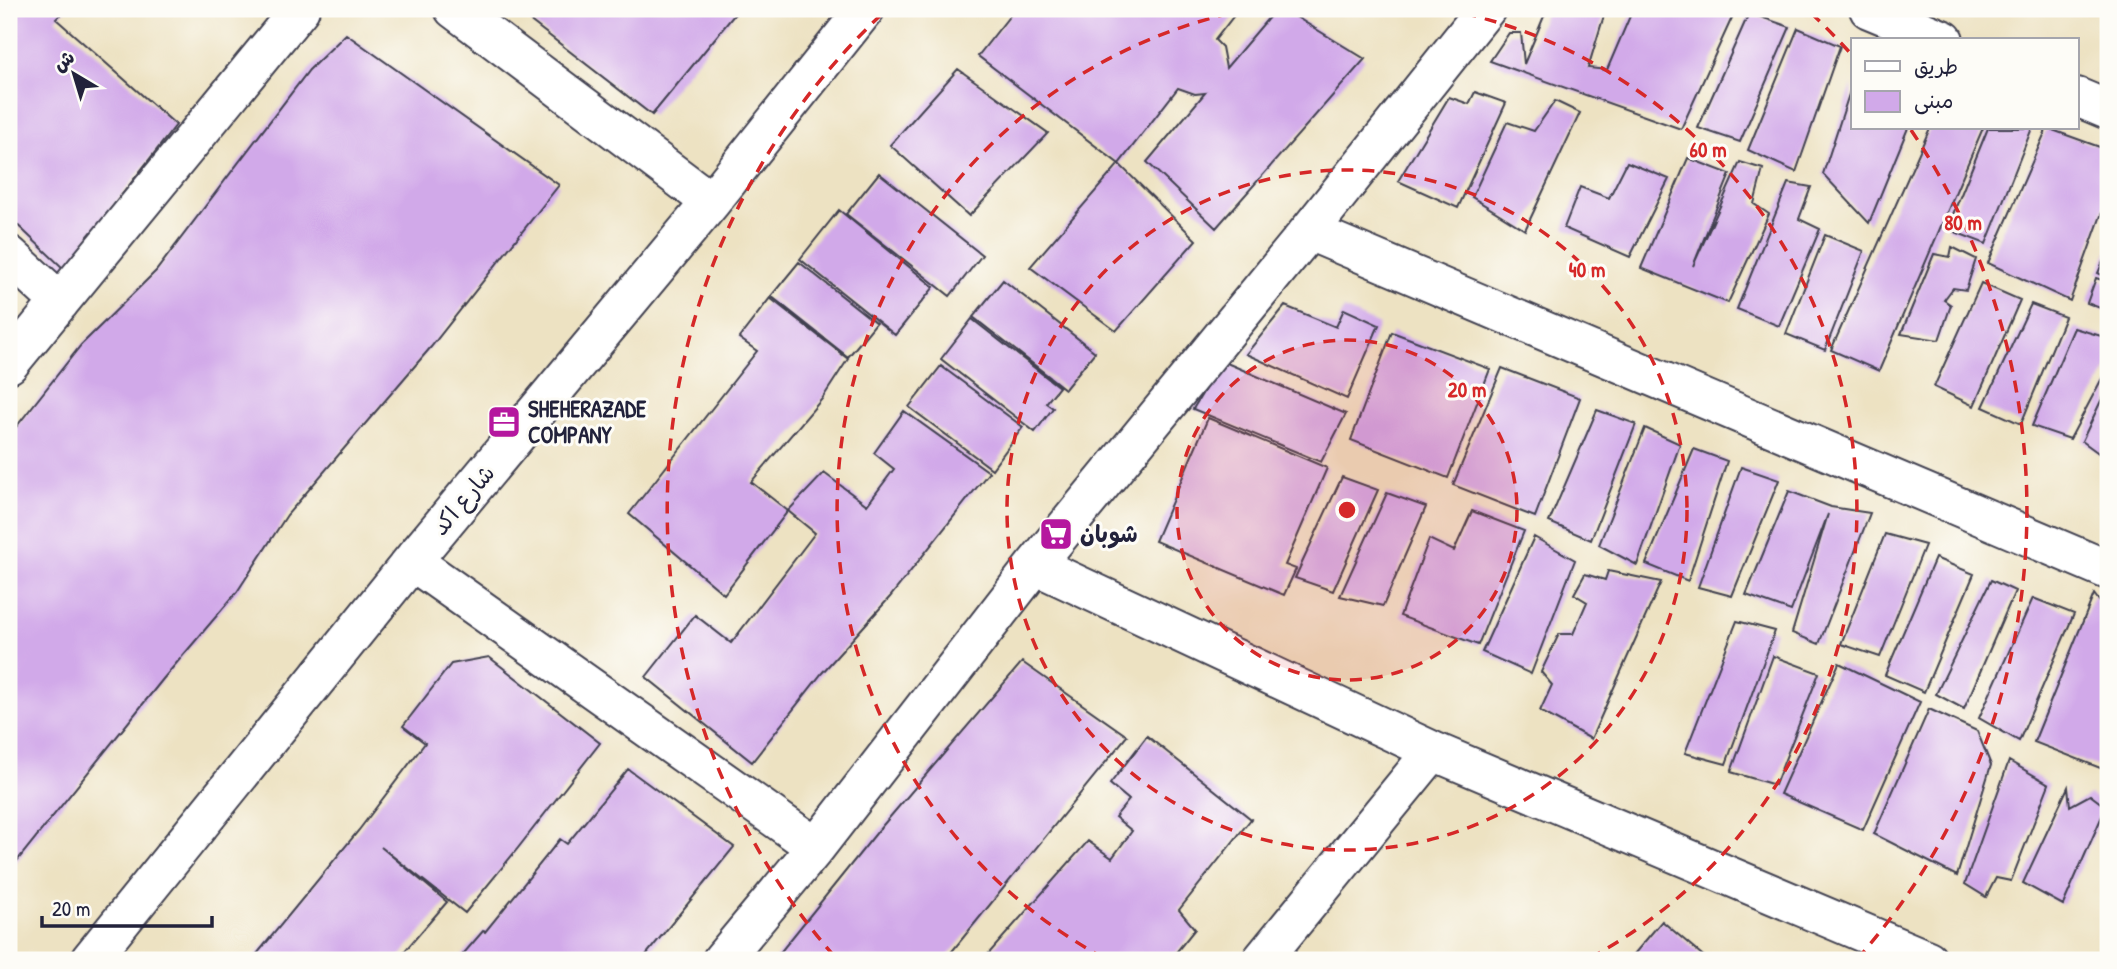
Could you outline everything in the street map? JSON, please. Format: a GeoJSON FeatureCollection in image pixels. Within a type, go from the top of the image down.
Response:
{"type":"FeatureCollection","features":[{"type":"Feature","properties":{"kind":"street"},"geometry":{"type":"LineString","coordinates":[[9,364],[300,9]]}},
{"type":"Feature","properties":{"kind":"street"},"geometry":{"type":"LineString","coordinates":[[454,9],[711,202]]}},
{"type":"Feature","properties":{"kind":"street","name":"شارع اكد"},"geometry":{"type":"LineString","coordinates":[[90,960],[412,561],[711,202],[865,9]]}},
{"type":"Feature","properties":{"kind":"street"},"geometry":{"type":"LineString","coordinates":[[722,960],[816,847],[1035,565],[1309,231],[1486,9]]}},
{"type":"Feature","properties":{"kind":"street"},"geometry":{"type":"LineString","coordinates":[[1869,9],[1939,38]]}},
{"type":"Feature","properties":{"kind":"street"},"geometry":{"type":"LineString","coordinates":[[2078,97],[2108,110]]}},
{"type":"Feature","properties":{"kind":"street"},"geometry":{"type":"LineString","coordinates":[[1309,231],[2108,570]]}},
{"type":"Feature","properties":{"kind":"street"},"geometry":{"type":"LineString","coordinates":[[9,254],[61,302]]}},
{"type":"Feature","properties":{"kind":"street"},"geometry":{"type":"LineString","coordinates":[[412,561],[816,847]]}},
{"type":"Feature","properties":{"kind":"street"},"geometry":{"type":"LineString","coordinates":[[1035,565],[1433,751],[1928,960]]}},
{"type":"Feature","properties":{"kind":"street"},"geometry":{"type":"LineString","coordinates":[[1262,960],[1433,751]]}},
{"type":"Feature","properties":{"kind":"building"},"geometry":{"type":"Polygon","coordinates":[[[9,9],[66,9],[56,19],[176,125],[64,269],[9,217],[9,9]]]}},
{"type":"Feature","properties":{"kind":"building"},"geometry":{"type":"Polygon","coordinates":[[[515,9],[739,9],[652,115],[515,9]]]}},
{"type":"Feature","properties":{"kind":"building"},"geometry":{"type":"Polygon","coordinates":[[[1015,9],[1239,9],[1215,40],[1222,47],[1226,68],[1276,9],[1283,9],[1365,59],[1216,228],[1147,162],[1205,93],[1195,94],[1178,88],[1119,164],[978,56],[1015,9]]]}},
{"type":"Feature","properties":{"kind":"building"},"geometry":{"type":"Polygon","coordinates":[[[1547,9],[1606,9],[1588,68],[1607,70],[1633,9],[1736,9],[1681,129],[1490,61],[1509,33],[1521,33],[1524,64],[1547,9]]]}},
{"type":"Feature","properties":{"kind":"building"},"geometry":{"type":"Polygon","coordinates":[[[1749,13],[1790,27],[1740,142],[1698,128],[1749,13]]]}},
{"type":"Feature","properties":{"kind":"building"},"geometry":{"type":"Polygon","coordinates":[[[1798,28],[1840,46],[1796,172],[1748,150],[1798,28]]]}},
{"type":"Feature","properties":{"kind":"building"},"geometry":{"type":"Polygon","coordinates":[[[346,34],[559,185],[431,347],[287,515],[237,592],[163,679],[9,871],[9,436],[81,345],[156,271],[309,70],[346,34]]]}},
{"type":"Feature","properties":{"kind":"building"},"geometry":{"type":"Polygon","coordinates":[[[958,69],[1048,133],[969,216],[890,145],[958,69]]]}},
{"type":"Feature","properties":{"kind":"building"},"geometry":{"type":"Polygon","coordinates":[[[1851,88],[1851,130],[1907,130],[1869,223],[1823,174],[1851,88]]]}},
{"type":"Feature","properties":{"kind":"building"},"geometry":{"type":"Polygon","coordinates":[[[1475,92],[1506,103],[1458,208],[1398,181],[1449,97],[1469,104],[1475,92]]]}},
{"type":"Feature","properties":{"kind":"building"},"geometry":{"type":"Polygon","coordinates":[[[1555,101],[1580,113],[1525,230],[1472,197],[1507,122],[1534,131],[1555,101]]]}},
{"type":"Feature","properties":{"kind":"building"},"geometry":{"type":"Polygon","coordinates":[[[1929,130],[1982,130],[1879,371],[1831,350],[1929,130]]]}},
{"type":"Feature","properties":{"kind":"building"},"geometry":{"type":"Polygon","coordinates":[[[1987,130],[2031,130],[1986,244],[1947,229],[1987,130]]]}},
{"type":"Feature","properties":{"kind":"building"},"geometry":{"type":"Polygon","coordinates":[[[2046,130],[2108,150],[2108,196],[2070,301],[1988,263],[2046,130]]]}},
{"type":"Feature","properties":{"kind":"building"},"geometry":{"type":"Polygon","coordinates":[[[1688,158],[1730,174],[1693,266],[1740,162],[1763,169],[1754,204],[1769,214],[1728,303],[1641,268],[1688,158]]]}},
{"type":"Feature","properties":{"kind":"building"},"geometry":{"type":"Polygon","coordinates":[[[1627,162],[1669,179],[1630,257],[1564,228],[1580,187],[1609,198],[1627,162]]]}},
{"type":"Feature","properties":{"kind":"building"},"geometry":{"type":"Polygon","coordinates":[[[1119,164],[1196,240],[1116,331],[1030,267],[1119,164]]]}},
{"type":"Feature","properties":{"kind":"building"},"geometry":{"type":"Polygon","coordinates":[[[879,173],[982,255],[950,296],[846,214],[879,173]]]}},
{"type":"Feature","properties":{"kind":"building"},"geometry":{"type":"Polygon","coordinates":[[[1788,183],[1811,187],[1799,219],[1820,229],[1779,326],[1737,309],[1788,183]]]}},
{"type":"Feature","properties":{"kind":"building"},"geometry":{"type":"Polygon","coordinates":[[[839,210],[934,287],[895,335],[800,259],[839,210]]]}},
{"type":"Feature","properties":{"kind":"building"},"geometry":{"type":"Polygon","coordinates":[[[1825,235],[1864,251],[1825,350],[1786,334],[1825,235]]]}},
{"type":"Feature","properties":{"kind":"building"},"geometry":{"type":"Polygon","coordinates":[[[1952,247],[1976,259],[1966,290],[1953,288],[1944,300],[1951,305],[1939,340],[1901,334],[1934,254],[1950,257],[1952,247]]]}},
{"type":"Feature","properties":{"kind":"building"},"geometry":{"type":"Polygon","coordinates":[[[2108,250],[2108,278],[2098,273],[2108,250]]]}},
{"type":"Feature","properties":{"kind":"building"},"geometry":{"type":"Polygon","coordinates":[[[799,262],[876,323],[848,357],[771,296],[799,262]]]}},
{"type":"Feature","properties":{"kind":"building"},"geometry":{"type":"Polygon","coordinates":[[[2096,278],[2108,282],[2108,311],[2087,303],[2096,278]]]}},
{"type":"Feature","properties":{"kind":"building"},"geometry":{"type":"Polygon","coordinates":[[[1003,280],[1095,352],[1065,389],[973,317],[1003,280]]]}},
{"type":"Feature","properties":{"kind":"building"},"geometry":{"type":"Polygon","coordinates":[[[1981,283],[2020,300],[1974,406],[1934,387],[1981,283]]]}},
{"type":"Feature","properties":{"kind":"building"},"geometry":{"type":"Polygon","coordinates":[[[770,298],[848,359],[822,399],[751,482],[788,511],[724,594],[629,514],[757,351],[739,338],[770,298]]]}},
{"type":"Feature","properties":{"kind":"building"},"geometry":{"type":"Polygon","coordinates":[[[2031,304],[2065,317],[2021,424],[1983,407],[2031,304]]]}},
{"type":"Feature","properties":{"kind":"building"},"geometry":{"type":"Polygon","coordinates":[[[1285,306],[1336,327],[1344,309],[1379,325],[1347,399],[1246,354],[1285,306]]]}},
{"type":"Feature","properties":{"kind":"building"},"geometry":{"type":"Polygon","coordinates":[[[972,319],[1059,387],[1046,403],[1053,408],[1035,432],[941,359],[972,319]]]}},
{"type":"Feature","properties":{"kind":"building"},"geometry":{"type":"Polygon","coordinates":[[[2074,328],[2108,338],[2108,367],[2070,439],[2032,426],[2074,328]]]}},
{"type":"Feature","properties":{"kind":"building"},"geometry":{"type":"Polygon","coordinates":[[[1392,332],[1490,369],[1448,478],[1351,440],[1392,332]]]}},
{"type":"Feature","properties":{"kind":"building"},"geometry":{"type":"Polygon","coordinates":[[[1222,361],[1346,414],[1321,462],[1193,409],[1222,361]]]}},
{"type":"Feature","properties":{"kind":"building"},"geometry":{"type":"Polygon","coordinates":[[[941,366],[1023,427],[992,469],[909,407],[941,366]]]}},
{"type":"Feature","properties":{"kind":"building"},"geometry":{"type":"Polygon","coordinates":[[[1502,368],[1580,398],[1535,517],[1453,485],[1502,368]]]}},
{"type":"Feature","properties":{"kind":"building"},"geometry":{"type":"Polygon","coordinates":[[[2108,386],[2108,460],[2082,441],[2108,386]]]}},
{"type":"Feature","properties":{"kind":"building"},"geometry":{"type":"Polygon","coordinates":[[[1597,410],[1636,424],[1591,540],[1549,522],[1597,410]]]}},
{"type":"Feature","properties":{"kind":"building"},"geometry":{"type":"Polygon","coordinates":[[[904,411],[989,472],[890,597],[822,673],[752,762],[646,677],[695,615],[731,643],[815,533],[788,511],[824,473],[867,505],[894,469],[874,453],[904,411]]]}},
{"type":"Feature","properties":{"kind":"building"},"geometry":{"type":"Polygon","coordinates":[[[1208,418],[1327,468],[1285,565],[1296,569],[1284,595],[1155,541],[1208,418]]]}},
{"type":"Feature","properties":{"kind":"building"},"geometry":{"type":"Polygon","coordinates":[[[1645,428],[1680,444],[1637,565],[1599,545],[1645,428]]]}},
{"type":"Feature","properties":{"kind":"building"},"geometry":{"type":"Polygon","coordinates":[[[1694,449],[1727,461],[1688,581],[1646,564],[1694,449]]]}},
{"type":"Feature","properties":{"kind":"building"},"geometry":{"type":"Polygon","coordinates":[[[1741,467],[1779,480],[1732,596],[1698,587],[1741,467]]]}},
{"type":"Feature","properties":{"kind":"building"},"geometry":{"type":"Polygon","coordinates":[[[1342,477],[1378,490],[1333,591],[1295,578],[1342,477]]]}},
{"type":"Feature","properties":{"kind":"building"},"geometry":{"type":"Polygon","coordinates":[[[1789,491],[1831,507],[1870,513],[1819,644],[1792,633],[1828,514],[1791,611],[1746,595],[1789,491]]]}},
{"type":"Feature","properties":{"kind":"building"},"geometry":{"type":"Polygon","coordinates":[[[1387,493],[1426,507],[1383,606],[1340,596],[1387,493]]]}},
{"type":"Feature","properties":{"kind":"building"},"geometry":{"type":"Polygon","coordinates":[[[1472,511],[1524,531],[1478,645],[1400,616],[1429,539],[1454,551],[1472,511]]]}},
{"type":"Feature","properties":{"kind":"building"},"geometry":{"type":"Polygon","coordinates":[[[1885,534],[1925,545],[1880,657],[1841,644],[1885,534]]]}},
{"type":"Feature","properties":{"kind":"building"},"geometry":{"type":"Polygon","coordinates":[[[1534,537],[1575,560],[1531,674],[1482,652],[1534,537]]]}},
{"type":"Feature","properties":{"kind":"building"},"geometry":{"type":"Polygon","coordinates":[[[1935,558],[1974,574],[1924,692],[1885,675],[1935,558]]]}},
{"type":"Feature","properties":{"kind":"building"},"geometry":{"type":"Polygon","coordinates":[[[1608,571],[1661,582],[1591,739],[1540,711],[1552,685],[1541,672],[1559,634],[1573,634],[1587,602],[1574,594],[1585,574],[1605,580],[1608,571]]]}},
{"type":"Feature","properties":{"kind":"building"},"geometry":{"type":"Polygon","coordinates":[[[1991,580],[2015,591],[1964,709],[1936,694],[1991,580]]]}},
{"type":"Feature","properties":{"kind":"building"},"geometry":{"type":"Polygon","coordinates":[[[2094,594],[2108,613],[2108,771],[2034,742],[2094,594]]]}},
{"type":"Feature","properties":{"kind":"building"},"geometry":{"type":"Polygon","coordinates":[[[2033,598],[2074,614],[2019,741],[1979,718],[2033,598]]]}},
{"type":"Feature","properties":{"kind":"building"},"geometry":{"type":"Polygon","coordinates":[[[1737,621],[1775,631],[1726,764],[1685,753],[1737,621]]]}},
{"type":"Feature","properties":{"kind":"building"},"geometry":{"type":"Polygon","coordinates":[[[1773,656],[1819,673],[1775,785],[1731,772],[1773,656]]]}},
{"type":"Feature","properties":{"kind":"building"},"geometry":{"type":"Polygon","coordinates":[[[489,657],[600,743],[518,848],[465,913],[381,847],[447,902],[397,960],[252,960],[359,830],[425,743],[403,726],[451,664],[489,657]]]}},
{"type":"Feature","properties":{"kind":"building"},"geometry":{"type":"Polygon","coordinates":[[[1022,662],[1127,736],[945,960],[774,960],[878,831],[1022,662]]]}},
{"type":"Feature","properties":{"kind":"building"},"geometry":{"type":"Polygon","coordinates":[[[1839,663],[1920,702],[1863,830],[1780,794],[1839,663]]]}},
{"type":"Feature","properties":{"kind":"building"},"geometry":{"type":"Polygon","coordinates":[[[1929,709],[1977,731],[1991,765],[1957,876],[1874,834],[1929,709]]]}},
{"type":"Feature","properties":{"kind":"building"},"geometry":{"type":"Polygon","coordinates":[[[1147,736],[1251,819],[1179,910],[1195,929],[1170,960],[1158,960],[1155,957],[1152,960],[983,960],[1088,841],[1112,858],[1132,831],[1115,817],[1129,800],[1110,784],[1147,736]]]}},
{"type":"Feature","properties":{"kind":"building"},"geometry":{"type":"Polygon","coordinates":[[[2009,761],[2049,784],[2011,881],[1996,878],[1986,897],[1965,884],[2009,761]]]}},
{"type":"Feature","properties":{"kind":"building"},"geometry":{"type":"Polygon","coordinates":[[[628,769],[734,847],[642,960],[458,960],[483,931],[485,932],[560,839],[567,844],[628,769]]]}},
{"type":"Feature","properties":{"kind":"building"},"geometry":{"type":"Polygon","coordinates":[[[2068,787],[2070,806],[2090,795],[2106,807],[2063,905],[2023,883],[2068,787]]]}},
{"type":"Feature","properties":{"kind":"building"},"geometry":{"type":"Polygon","coordinates":[[[1662,921],[1708,960],[1629,960],[1662,921]]]}},
{"type":"Feature","properties":{"kind":"place","name":"SHEHERAZADE COMPANY"},"geometry":{"type":"Point","coordinates":[504,422]}},
{"type":"Feature","properties":{"kind":"place","name":"شوبان"},"geometry":{"type":"Point","coordinates":[1056,534]}}]}
